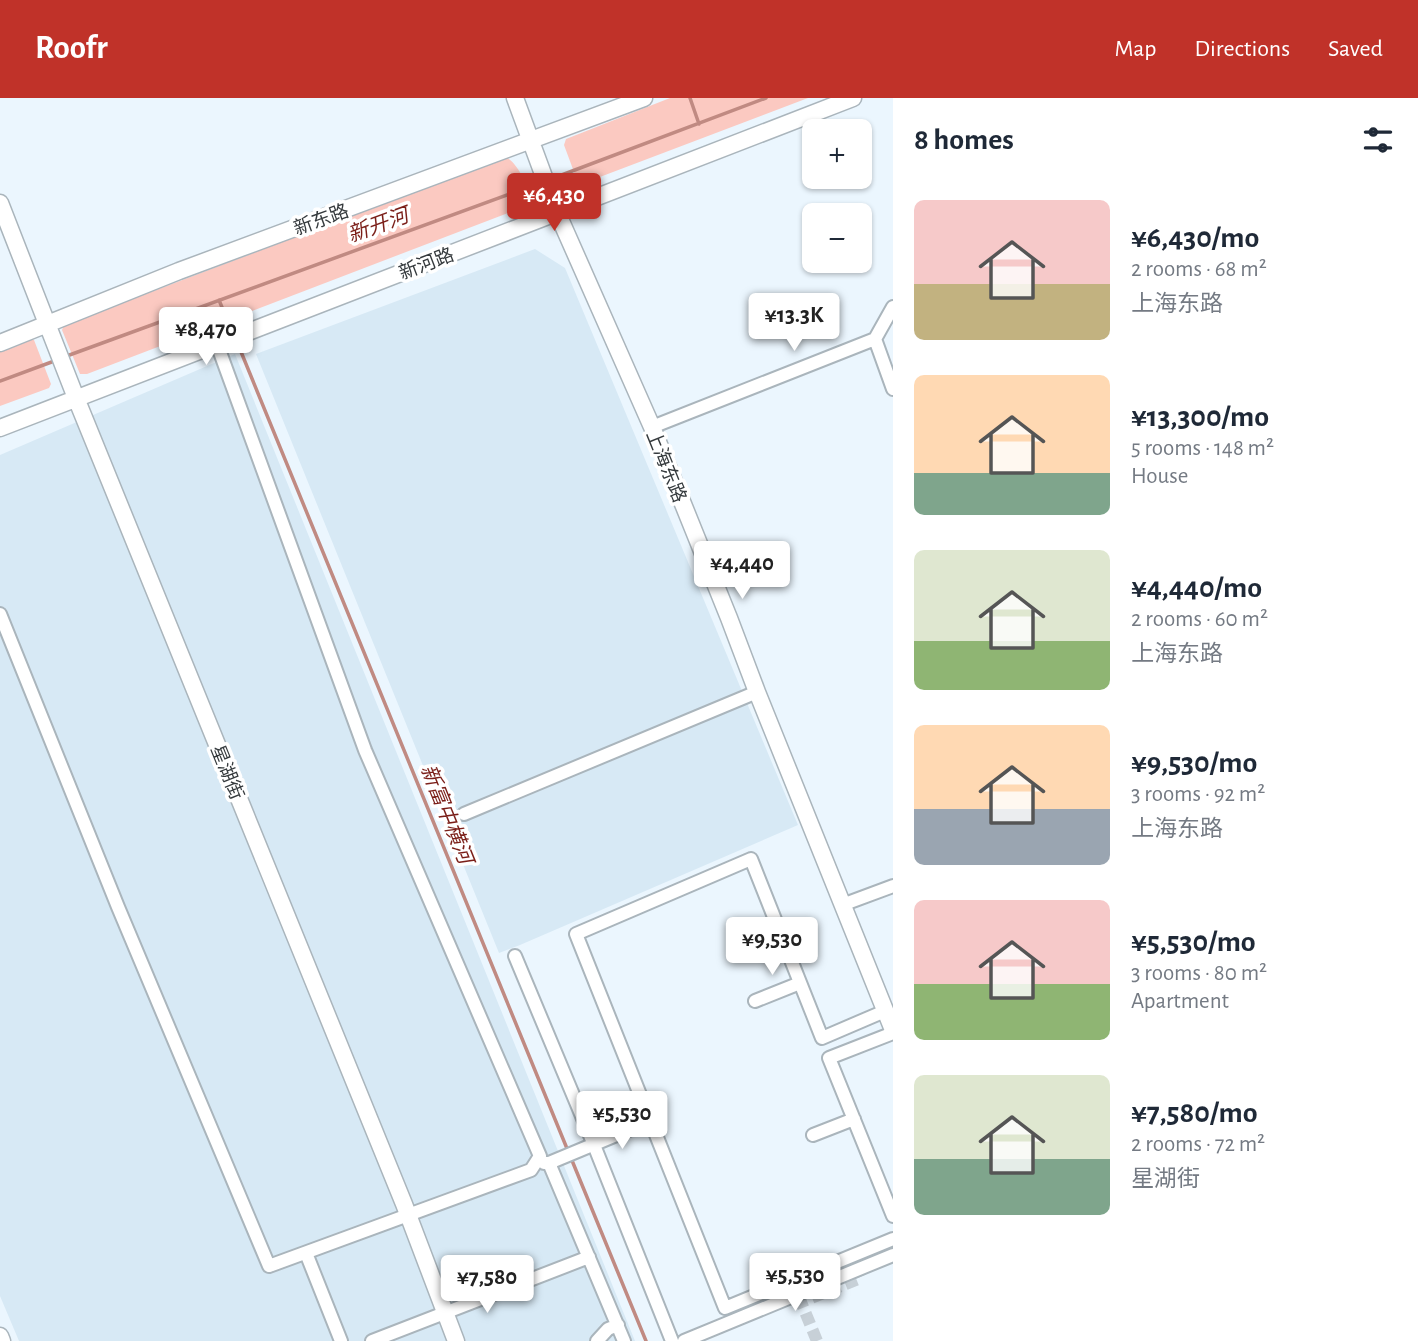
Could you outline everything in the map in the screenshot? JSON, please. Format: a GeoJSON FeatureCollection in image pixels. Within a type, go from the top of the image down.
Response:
{"type":"FeatureCollection","features":[{"type":"Feature","properties":{"kind":"street","name":"上海东路"},"geometry":{"type":"LineString","coordinates":[[514,98],[557,212],[652,427],[893,1032]]}},
{"type":"Feature","properties":{"kind":"street","name":"新东路"},"geometry":{"type":"LineString","coordinates":[[0,343],[179,271],[644,98]]}},
{"type":"Feature","properties":{"kind":"street","name":"新河路"},"geometry":{"type":"LineString","coordinates":[[0,428],[853,98]]}},
{"type":"Feature","properties":{"kind":"street","name":"星湖街"},"geometry":{"type":"LineString","coordinates":[[0,203],[76,398],[408,1214],[456,1341]]}},
{"type":"Feature","properties":{"kind":"street"},"geometry":{"type":"LineString","coordinates":[[652,427],[874,339],[893,307]]}},
{"type":"Feature","properties":{"kind":"street"},"geometry":{"type":"LineString","coordinates":[[0,614],[118,907],[269,1266],[531,1170],[540,1156],[365,750],[229,339]]}},
{"type":"Feature","properties":{"kind":"street"},"geometry":{"type":"LineString","coordinates":[[874,339],[893,389]]}},
{"type":"Feature","properties":{"kind":"street"},"geometry":{"type":"LineString","coordinates":[[464,814],[757,692]]}},
{"type":"Feature","properties":{"kind":"street"},"geometry":{"type":"LineString","coordinates":[[885,1012],[822,1038],[751,859],[576,933],[725,1308],[893,1239]]}},
{"type":"Feature","properties":{"kind":"street"},"geometry":{"type":"LineString","coordinates":[[842,905],[893,886]]}},
{"type":"Feature","properties":{"kind":"street"},"geometry":{"type":"LineString","coordinates":[[515,956],[594,1144],[672,1341]]}},
{"type":"Feature","properties":{"kind":"street"},"geometry":{"type":"LineString","coordinates":[[755,1001],[800,983]]}},
{"type":"Feature","properties":{"kind":"street"},"geometry":{"type":"LineString","coordinates":[[893,1032],[829,1058],[893,1216]]}},
{"type":"Feature","properties":{"kind":"street"},"geometry":{"type":"LineString","coordinates":[[813,1135],[854,1119]]}},
{"type":"Feature","properties":{"kind":"street"},"geometry":{"type":"LineString","coordinates":[[535,1163],[553,1162],[650,1121]]}},
{"type":"Feature","properties":{"kind":"street"},"geometry":{"type":"LineString","coordinates":[[553,1162],[624,1341]]}},
{"type":"Feature","properties":{"kind":"street"},"geometry":{"type":"LineString","coordinates":[[306,1254],[341,1341]]}},
{"type":"Feature","properties":{"kind":"street"},"geometry":{"type":"LineString","coordinates":[[684,1341],[893,1255]]}},
{"type":"Feature","properties":{"kind":"street"},"geometry":{"type":"LineString","coordinates":[[372,1341],[589,1256]]}},
{"type":"Feature","properties":{"kind":"street"},"geometry":{"type":"LineString","coordinates":[[597,1341],[608,1329],[618,1325]]}},
{"type":"Feature","properties":{"kind":"street"},"geometry":{"type":"LineString","coordinates":[[0,1336],[2,1341]]}},
{"type":"Feature","properties":{"kind":"shaded area"},"geometry":{"type":"Polygon","coordinates":[[[670,98],[808,98],[584,183],[577,180],[564,145],[566,139],[670,98]]]}},
{"type":"Feature","properties":{"kind":"shaded area"},"geometry":{"type":"Polygon","coordinates":[[[506,157],[523,178],[529,205],[87,374],[80,374],[62,330],[64,325],[506,157]]]}},
{"type":"Feature","properties":{"kind":"shaded area"},"geometry":{"type":"Polygon","coordinates":[[[535,249],[565,268],[798,825],[499,953],[256,354],[535,249]]]}},
{"type":"Feature","properties":{"kind":"shaded area"},"geometry":{"type":"Polygon","coordinates":[[[31,338],[51,384],[49,388],[0,406],[0,350],[31,338]]]}},
{"type":"Feature","properties":{"kind":"shaded area"},"geometry":{"type":"Polygon","coordinates":[[[235,354],[635,1341],[19,1341],[0,1296],[0,455],[235,354]]]}},
{"type":"Feature","properties":{"kind":"waterway"},"geometry":{"type":"LineString","coordinates":[[690,98],[699,124]]}},
{"type":"Feature","properties":{"kind":"waterway","name":"新开河"},"geometry":{"type":"LineString","coordinates":[[551,179],[766,98]]}},
{"type":"Feature","properties":{"kind":"waterway","name":"新开河"},"geometry":{"type":"LineString","coordinates":[[64,357],[540,183]]}},
{"type":"Feature","properties":{"kind":"waterway","name":"新富中横河"},"geometry":{"type":"LineString","coordinates":[[219,300],[232,332]]}},
{"type":"Feature","properties":{"kind":"waterway","name":"新富中横河"},"geometry":{"type":"LineString","coordinates":[[237,342],[568,1151]]}},
{"type":"Feature","properties":{"kind":"waterway","name":"新开河"},"geometry":{"type":"LineString","coordinates":[[0,381],[57,360]]}},
{"type":"Feature","properties":{"kind":"waterway","name":"新富中横河"},"geometry":{"type":"LineString","coordinates":[[571,1158],[646,1341]]}},
{"type":"Feature","properties":{"kind":"tunnel"},"geometry":{"type":"LineString","coordinates":[[817,1341],[801,1302],[861,1278],[857,1269]]}}]}
